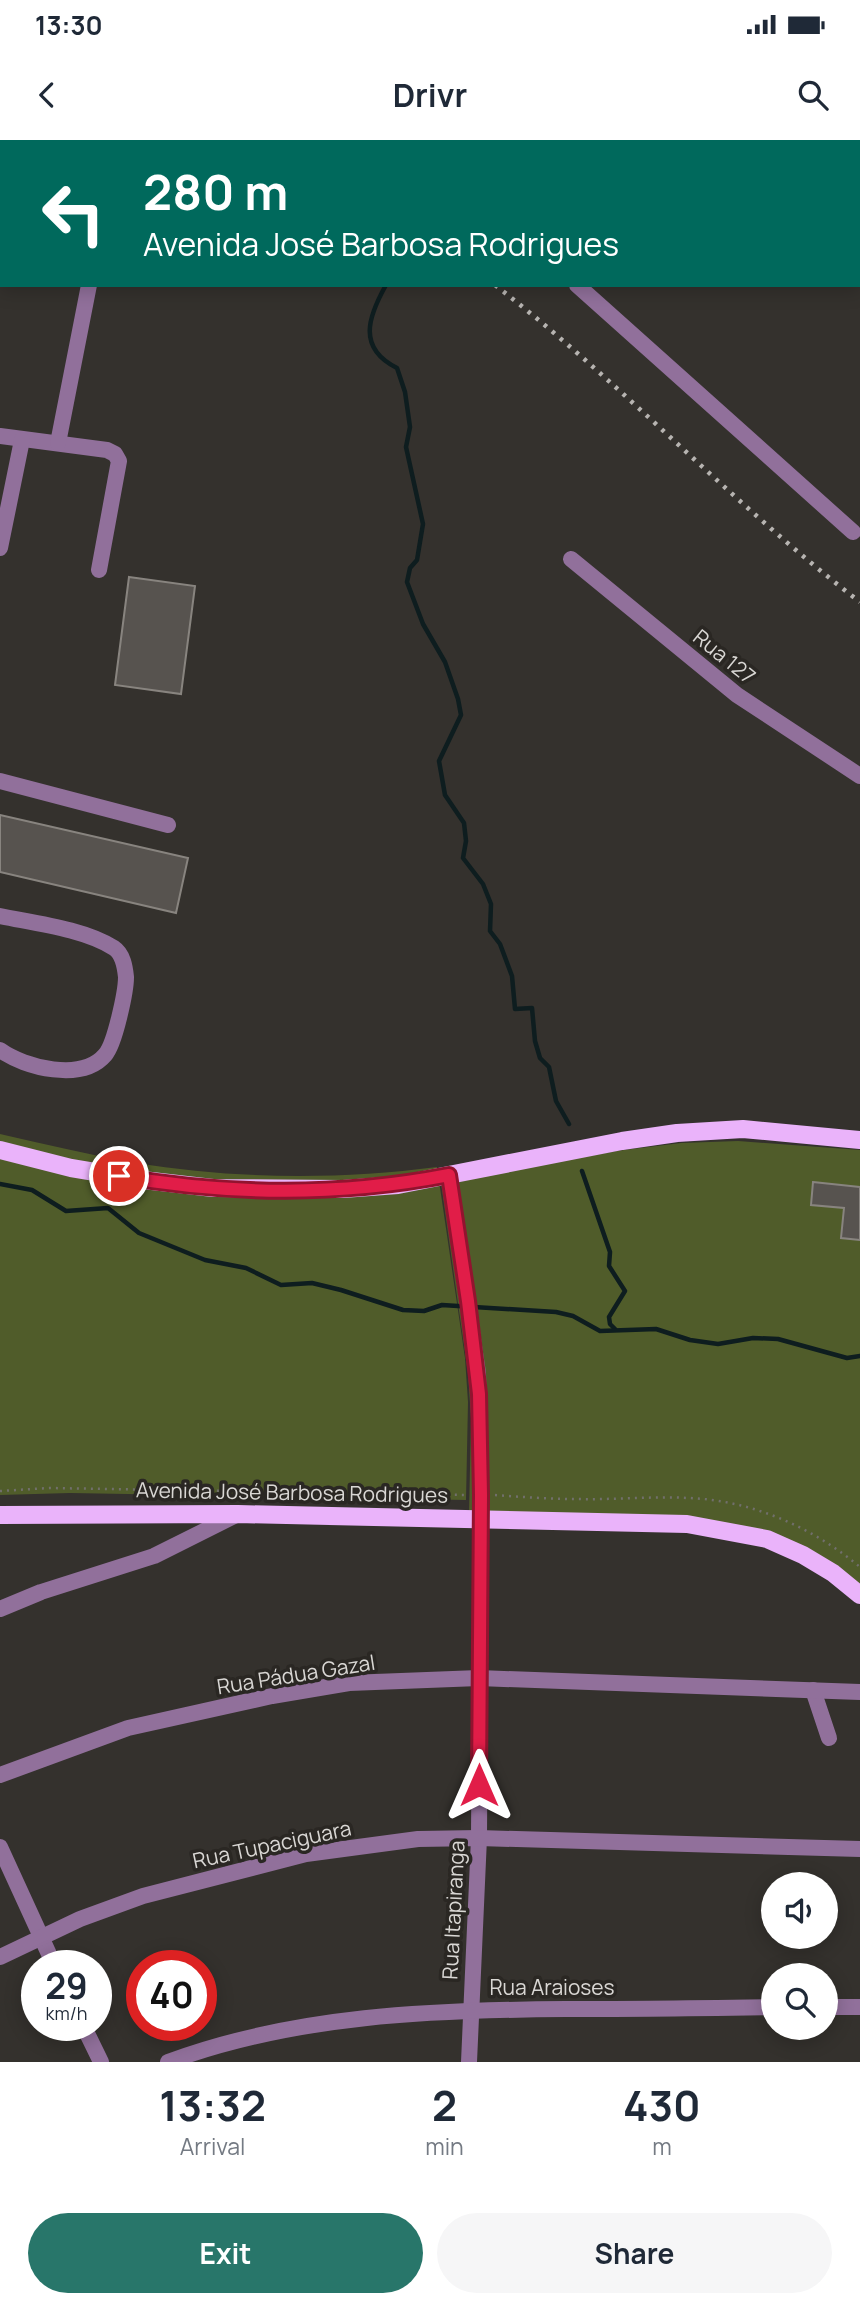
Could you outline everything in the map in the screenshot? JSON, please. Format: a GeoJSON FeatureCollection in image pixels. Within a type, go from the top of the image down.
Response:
{"type":"FeatureCollection","features":[{"type":"Feature","properties":{"kind":"main road"},"geometry":{"type":"LineString","coordinates":[[0,1150],[71,1168],[213,1188],[343,1189],[398,1185],[622,1141],[677,1133],[743,1129],[860,1140]]}},
{"type":"Feature","properties":{"kind":"main road","name":"Avenida José Barbosa Rodrigues"},"geometry":{"type":"LineString","coordinates":[[0,1515],[238,1514],[687,1524],[767,1539],[803,1555],[833,1573],[860,1595]]}},
{"type":"Feature","properties":{"kind":"street"},"geometry":{"type":"LineString","coordinates":[[58,443],[89,287]]}},
{"type":"Feature","properties":{"kind":"street"},"geometry":{"type":"LineString","coordinates":[[580,287],[853,532]]}},
{"type":"Feature","properties":{"kind":"street"},"geometry":{"type":"LineString","coordinates":[[0,436],[107,450],[115,454],[119,461],[99,570]]}},
{"type":"Feature","properties":{"kind":"street"},"geometry":{"type":"LineString","coordinates":[[0,548],[22,440]]}},
{"type":"Feature","properties":{"kind":"street","name":"Rua 127"},"geometry":{"type":"LineString","coordinates":[[571,559],[737,695],[860,776]]}},
{"type":"Feature","properties":{"kind":"street"},"geometry":{"type":"LineString","coordinates":[[0,780],[168,825]]}},
{"type":"Feature","properties":{"kind":"street"},"geometry":{"type":"LineString","coordinates":[[0,916],[68,929],[116,949],[123,961],[126,980],[114,1036],[106,1055],[85,1068],[54,1070],[32,1066],[11,1058],[0,1050]]}},
{"type":"Feature","properties":{"kind":"street","name":"Rua Itapiranga"},"geometry":{"type":"LineString","coordinates":[[449,1175],[478,1373],[481,1495],[479,1839],[469,2062]]}},
{"type":"Feature","properties":{"kind":"street"},"geometry":{"type":"LineString","coordinates":[[0,1609],[41,1592],[155,1556],[238,1514]]}},
{"type":"Feature","properties":{"kind":"street","name":"Rua Pádua Gazal"},"geometry":{"type":"LineString","coordinates":[[0,1775],[128,1728],[272,1696],[349,1683],[480,1678],[860,1692]]}},
{"type":"Feature","properties":{"kind":"street"},"geometry":{"type":"LineString","coordinates":[[813,1690],[829,1738]]}},
{"type":"Feature","properties":{"kind":"street","name":"Rua Tupaciguara"},"geometry":{"type":"LineString","coordinates":[[0,1957],[80,1919],[143,1896],[306,1854],[418,1839],[860,1849]]}},
{"type":"Feature","properties":{"kind":"street"},"geometry":{"type":"LineString","coordinates":[[0,1847],[46,1950]]}},
{"type":"Feature","properties":{"kind":"street","name":"Rua Araioses"},"geometry":{"type":"LineString","coordinates":[[168,2062],[270,2034],[367,2017],[470,2010],[761,2007]]}},
{"type":"Feature","properties":{"kind":"street"},"geometry":{"type":"LineString","coordinates":[[838,2007],[860,2007]]}},
{"type":"Feature","properties":{"kind":"street"},"geometry":{"type":"LineString","coordinates":[[91,2041],[101,2062]]}},
{"type":"Feature","properties":{"kind":"path"},"geometry":{"type":"LineString","coordinates":[[0,1491],[49,1488],[576,1499],[690,1498],[727,1502],[792,1523],[860,1567]]}},
{"type":"Feature","properties":{"kind":"green space"},"geometry":{"type":"Polygon","coordinates":[[[0,1134],[135,1163],[248,1175],[324,1176],[437,1167],[465,1358],[468,1402],[466,1500],[70,1493],[0,1495],[0,1134]]]}},
{"type":"Feature","properties":{"kind":"green space"},"geometry":{"type":"Polygon","coordinates":[[[738,1141],[860,1150],[860,1598],[831,1573],[734,1530],[469,1516],[471,1418],[468,1374],[441,1183],[616,1151],[681,1143],[738,1141]]]}},
{"type":"Feature","properties":{"kind":"building"},"geometry":{"type":"Polygon","coordinates":[[[129,577],[195,586],[181,694],[115,685],[129,577]]]}},
{"type":"Feature","properties":{"kind":"building"},"geometry":{"type":"Polygon","coordinates":[[[0,815],[188,858],[176,913],[0,872],[0,815]]]}},
{"type":"Feature","properties":{"kind":"building"},"geometry":{"type":"Polygon","coordinates":[[[813,1182],[860,1187],[860,1240],[841,1238],[844,1208],[811,1205],[813,1182]]]}},
{"type":"Feature","properties":{"kind":"waterway"},"geometry":{"type":"LineString","coordinates":[[385,287],[371,320],[371,341],[384,360],[397,368],[405,392],[410,427],[406,447],[423,524],[417,560],[410,568],[407,582],[423,624],[445,662],[461,715],[439,761],[445,795],[464,823],[466,841],[463,858],[483,884],[491,904],[490,931],[500,944],[512,976],[515,1009],[532,1008],[535,1041],[540,1058],[549,1067],[556,1101],[569,1124]]}},
{"type":"Feature","properties":{"kind":"waterway"},"geometry":{"type":"LineString","coordinates":[[582,1171],[610,1252],[609,1266],[625,1291],[609,1317],[610,1324],[615,1329]]}},
{"type":"Feature","properties":{"kind":"waterway"},"geometry":{"type":"LineString","coordinates":[[0,1184],[32,1190],[66,1211],[108,1208],[139,1233],[205,1260],[246,1268],[281,1285],[312,1283],[403,1310],[424,1311],[442,1305],[556,1312],[573,1316],[600,1331],[656,1329],[690,1340],[718,1344],[753,1338],[778,1339],[847,1358],[860,1356]]}},
{"type":"Feature","properties":{"kind":"railway"},"geometry":{"type":"LineString","coordinates":[[497,287],[588,363],[767,525],[860,602]]}},
{"type":"Feature","properties":{"kind":"route"},"geometry":{"type":"LineString","coordinates":[[119,1176],[213,1188],[343,1189],[398,1185],[449,1175],[478,1373],[481,1495],[479,1785]]}}]}
